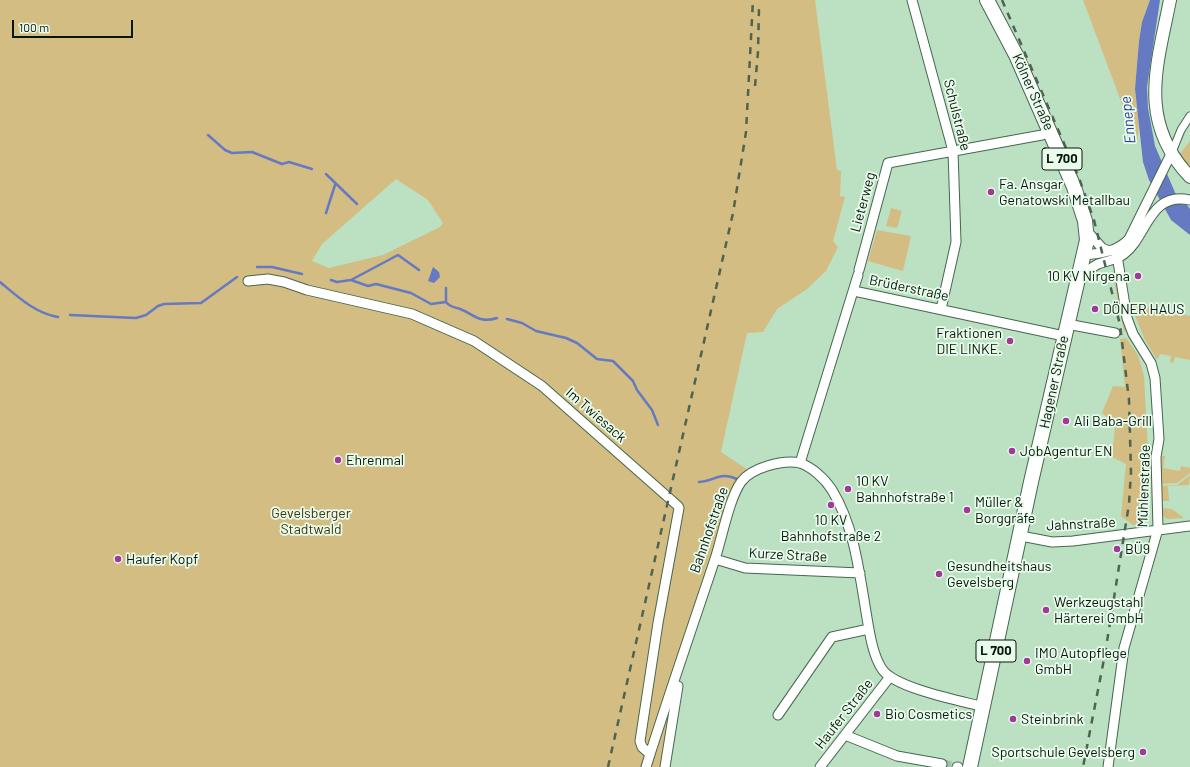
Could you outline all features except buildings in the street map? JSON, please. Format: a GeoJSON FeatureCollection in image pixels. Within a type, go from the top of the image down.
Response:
{"type":"FeatureCollection","features":[{"type":"Feature","properties":{"kind":"main road"},"geometry":{"type":"LineString","coordinates":[[1170,0],[1154,88],[1155,110],[1160,128],[1172,152],[1179,165],[1190,177]]}},
{"type":"Feature","properties":{"kind":"main road","name":"Kölner Straße"},"geometry":{"type":"LineString","coordinates":[[989,2],[1016,55],[1074,187]]}},
{"type":"Feature","properties":{"kind":"main road","name":"Hagener Straße"},"geometry":{"type":"LineString","coordinates":[[970,767],[1065,330],[1084,255],[1087,229],[1074,187]]}},
{"type":"Feature","properties":{"kind":"street","name":"Schulstraße"},"geometry":{"type":"LineString","coordinates":[[912,0],[954,151],[956,242],[941,309]]}},
{"type":"Feature","properties":{"kind":"street"},"geometry":{"type":"LineString","coordinates":[[1079,275],[1106,261],[1129,239],[1172,152],[1181,130],[1190,116]]}},
{"type":"Feature","properties":{"kind":"street","name":"Lieterweg"},"geometry":{"type":"LineString","coordinates":[[854,291],[888,163],[1042,135],[1050,131]]}},
{"type":"Feature","properties":{"kind":"street"},"geometry":{"type":"LineString","coordinates":[[1084,255],[1115,252],[1135,243],[1148,218],[1160,207],[1177,199],[1187,199]]}},
{"type":"Feature","properties":{"kind":"street"},"geometry":{"type":"LineString","coordinates":[[1087,229],[1102,248],[1115,252]]}},
{"type":"Feature","properties":{"kind":"street","name":"Mühlenstraße"},"geometry":{"type":"LineString","coordinates":[[1108,767],[1124,648],[1158,529],[1156,457],[1159,439],[1155,378],[1151,363],[1133,334],[1127,318],[1115,252]]}},
{"type":"Feature","properties":{"kind":"street","name":"Im Twiesack"},"geometry":{"type":"LineString","coordinates":[[248,281],[268,279],[284,282],[307,290],[412,314],[474,341],[542,386],[678,506],[679,508],[658,623],[640,741],[642,747],[650,754]]}},
{"type":"Feature","properties":{"kind":"street","name":"Brüderstraße"},"geometry":{"type":"LineString","coordinates":[[800,463],[854,291],[941,309],[1065,330],[1115,333]]}},
{"type":"Feature","properties":{"kind":"street","name":"Bahnhofstraße"},"geometry":{"type":"LineString","coordinates":[[646,767],[682,661],[736,489],[742,480],[751,472],[764,467],[787,463],[800,463]]}},
{"type":"Feature","properties":{"kind":"street"},"geometry":{"type":"LineString","coordinates":[[800,463],[821,476],[832,490],[841,506],[852,536],[860,573],[869,629],[882,669],[889,678],[939,696],[984,706]]}},
{"type":"Feature","properties":{"kind":"street","name":"Jahnstraße"},"geometry":{"type":"LineString","coordinates":[[1021,536],[1052,542],[1073,541],[1190,526]]}},
{"type":"Feature","properties":{"kind":"street","name":"Kurze Straße"},"geometry":{"type":"LineString","coordinates":[[715,559],[745,568],[860,573]]}},
{"type":"Feature","properties":{"kind":"street"},"geometry":{"type":"LineString","coordinates":[[778,715],[832,637],[869,629]]}},
{"type":"Feature","properties":{"kind":"street"},"geometry":{"type":"LineString","coordinates":[[665,767],[682,661]]}},
{"type":"Feature","properties":{"kind":"street","name":"Haufer Straße"},"geometry":{"type":"LineString","coordinates":[[820,767],[889,678]]}},
{"type":"Feature","properties":{"kind":"street"},"geometry":{"type":"LineString","coordinates":[[845,735],[897,756],[942,764]]}},
{"type":"Feature","properties":{"kind":"green space","name":"Gevelsberger Stadtwald"},"geometry":{"type":"Polygon","coordinates":[[[0,0],[815,0],[837,170],[841,171],[840,196],[845,197],[833,241],[838,247],[826,271],[807,289],[777,309],[763,332],[747,333],[721,452],[751,472],[742,480],[682,661],[665,767],[0,767],[0,0]],[[396,179],[322,244],[312,261],[329,268],[383,255],[440,227],[443,223],[428,200],[396,179]]]}},
{"type":"Feature","properties":{"kind":"green space"},"geometry":{"type":"Polygon","coordinates":[[[1083,0],[1150,0],[1142,22],[1139,41],[1135,89],[1139,126],[1137,144],[1083,0]]]}},
{"type":"Feature","properties":{"kind":"green space"},"geometry":{"type":"Polygon","coordinates":[[[1190,141],[1190,170],[1179,155],[1190,141]]]}},
{"type":"Feature","properties":{"kind":"green space"},"geometry":{"type":"Polygon","coordinates":[[[891,208],[902,211],[897,228],[886,226],[891,208]]]}},
{"type":"Feature","properties":{"kind":"green space"},"geometry":{"type":"Polygon","coordinates":[[[877,230],[911,236],[903,271],[868,261],[877,230]]]}},
{"type":"Feature","properties":{"kind":"green space"},"geometry":{"type":"Polygon","coordinates":[[[1112,270],[1118,287],[1127,330],[1124,332],[1112,270]]]}},
{"type":"Feature","properties":{"kind":"green space"},"geometry":{"type":"Polygon","coordinates":[[[1130,303],[1190,316],[1190,360],[1175,357],[1173,363],[1170,362],[1171,356],[1160,354],[1158,359],[1156,358],[1145,340],[1130,303]]]}},
{"type":"Feature","properties":{"kind":"green space"},"geometry":{"type":"Polygon","coordinates":[[[1126,338],[1138,355],[1144,376],[1149,470],[1142,475],[1142,509],[1148,515],[1144,523],[1133,525],[1121,516],[1126,464],[1112,457],[1115,425],[1102,413],[1113,386],[1125,387],[1120,339],[1126,338]]]}},
{"type":"Feature","properties":{"kind":"green space"},"geometry":{"type":"Polygon","coordinates":[[[1162,456],[1165,456],[1163,468],[1180,471],[1181,466],[1190,468],[1190,473],[1177,483],[1161,484],[1162,456]]]}},
{"type":"Feature","properties":{"kind":"green space"},"geometry":{"type":"Polygon","coordinates":[[[1190,475],[1189,485],[1168,486],[1169,501],[1162,501],[1161,486],[1177,485],[1190,475]]]}},
{"type":"Feature","properties":{"kind":"green space"},"geometry":{"type":"Polygon","coordinates":[[[1163,508],[1172,509],[1184,518],[1167,519],[1163,516],[1163,508]]]}},
{"type":"Feature","properties":{"kind":"water"},"geometry":{"type":"Polygon","coordinates":[[[1150,0],[1160,0],[1147,87],[1148,108],[1155,146],[1180,204],[1187,205],[1190,209],[1190,235],[1171,220],[1149,180],[1143,162],[1135,89],[1142,22],[1150,0]]]}},
{"type":"Feature","properties":{"kind":"water"},"geometry":{"type":"Polygon","coordinates":[[[433,267],[439,272],[440,277],[434,283],[428,281],[433,267]]]}},
{"type":"Feature","properties":{"kind":"waterway"},"geometry":{"type":"LineString","coordinates":[[208,135],[225,150],[232,153],[252,152],[282,164],[289,162],[312,169]]}},
{"type":"Feature","properties":{"kind":"waterway"},"geometry":{"type":"LineString","coordinates":[[326,174],[357,204]]}},
{"type":"Feature","properties":{"kind":"waterway"},"geometry":{"type":"LineString","coordinates":[[326,213],[335,185]]}},
{"type":"Feature","properties":{"kind":"waterway"},"geometry":{"type":"LineString","coordinates":[[351,280],[398,255],[419,270]]}},
{"type":"Feature","properties":{"kind":"waterway"},"geometry":{"type":"LineString","coordinates":[[257,267],[272,267],[302,274]]}},
{"type":"Feature","properties":{"kind":"waterway"},"geometry":{"type":"LineString","coordinates":[[70,315],[136,318],[146,315],[158,306],[164,304],[201,303],[237,277]]}},
{"type":"Feature","properties":{"kind":"waterway"},"geometry":{"type":"LineString","coordinates":[[331,280],[337,282],[351,280],[368,286],[376,284],[411,293],[431,304],[446,302],[451,306],[465,311],[477,318],[486,320],[497,318]]}},
{"type":"Feature","properties":{"kind":"waterway"},"geometry":{"type":"LineString","coordinates":[[0,282],[20,299],[34,308],[58,317]]}},
{"type":"Feature","properties":{"kind":"waterway"},"geometry":{"type":"LineString","coordinates":[[446,288],[446,302]]}},
{"type":"Feature","properties":{"kind":"waterway"},"geometry":{"type":"LineString","coordinates":[[507,319],[522,323],[536,331],[566,338],[577,343],[597,359],[613,361],[633,381],[637,390],[652,410],[658,425]]}},
{"type":"Feature","properties":{"kind":"waterway"},"geometry":{"type":"LineString","coordinates":[[699,482],[722,476],[737,479]]}},
{"type":"Feature","properties":{"kind":"tunnel"},"geometry":{"type":"LineString","coordinates":[[942,764],[957,767]]}},
{"type":"Feature","properties":{"kind":"railway"},"geometry":{"type":"LineString","coordinates":[[608,767],[733,213],[746,132],[753,0]]}},
{"type":"Feature","properties":{"kind":"railway"},"geometry":{"type":"LineString","coordinates":[[1002,0],[1079,178],[1094,220],[1120,325],[1129,400],[1131,472],[1129,504],[1105,654],[1083,767]]}},
{"type":"Feature","properties":{"kind":"railway"},"geometry":{"type":"LineString","coordinates":[[755,86],[758,52],[759,8]]}},
{"type":"Feature","properties":{"kind":"place","name":"Fa. Ansgar Genatowski Metallbau"},"geometry":{"type":"Point","coordinates":[991,192]}},
{"type":"Feature","properties":{"kind":"place","name":"10 KV Nirgena"},"geometry":{"type":"Point","coordinates":[1138,276]}},
{"type":"Feature","properties":{"kind":"place","name":"DÖNER HAUS"},"geometry":{"type":"Point","coordinates":[1095,309]}},
{"type":"Feature","properties":{"kind":"place","name":"Fraktionen DIE LINKE."},"geometry":{"type":"Point","coordinates":[1010,341]}},
{"type":"Feature","properties":{"kind":"place","name":"Ali Baba-Grill"},"geometry":{"type":"Point","coordinates":[1066,421]}},
{"type":"Feature","properties":{"kind":"place","name":"JobAgentur EN"},"geometry":{"type":"Point","coordinates":[1012,451]}},
{"type":"Feature","properties":{"kind":"place","name":"Ehrenmal"},"geometry":{"type":"Point","coordinates":[338,460]}},
{"type":"Feature","properties":{"kind":"place","name":"10 KV Bahnhofstraße 1"},"geometry":{"type":"Point","coordinates":[848,489]}},
{"type":"Feature","properties":{"kind":"place","name":"10 KV Bahnhofstraße 2"},"geometry":{"type":"Point","coordinates":[831,505]}},
{"type":"Feature","properties":{"kind":"place","name":"Müller & Borggräfe"},"geometry":{"type":"Point","coordinates":[967,510]}},
{"type":"Feature","properties":{"kind":"place","name":"BÜ9"},"geometry":{"type":"Point","coordinates":[1117,549]}},
{"type":"Feature","properties":{"kind":"place","name":"Haufer Kopf"},"geometry":{"type":"Point","coordinates":[118,559]}},
{"type":"Feature","properties":{"kind":"place","name":"Gesundheitshaus Gevelsberg"},"geometry":{"type":"Point","coordinates":[939,574]}},
{"type":"Feature","properties":{"kind":"place","name":"Werkzeugstahl Härterei GmbH"},"geometry":{"type":"Point","coordinates":[1046,610]}},
{"type":"Feature","properties":{"kind":"place","name":"IMO Autopflege GmbH"},"geometry":{"type":"Point","coordinates":[1027,661]}},
{"type":"Feature","properties":{"kind":"place","name":"Bio Cosmetics"},"geometry":{"type":"Point","coordinates":[877,714]}},
{"type":"Feature","properties":{"kind":"place","name":"Steinbrink"},"geometry":{"type":"Point","coordinates":[1013,719]}},
{"type":"Feature","properties":{"kind":"place","name":"Sportschule Gevelsberg"},"geometry":{"type":"Point","coordinates":[1143,752]}},
{"type":"Feature","properties":{"kind":"water label","name":"Ennepe"},"geometry":{"type":"Point","coordinates":[1128,120]}}]}
